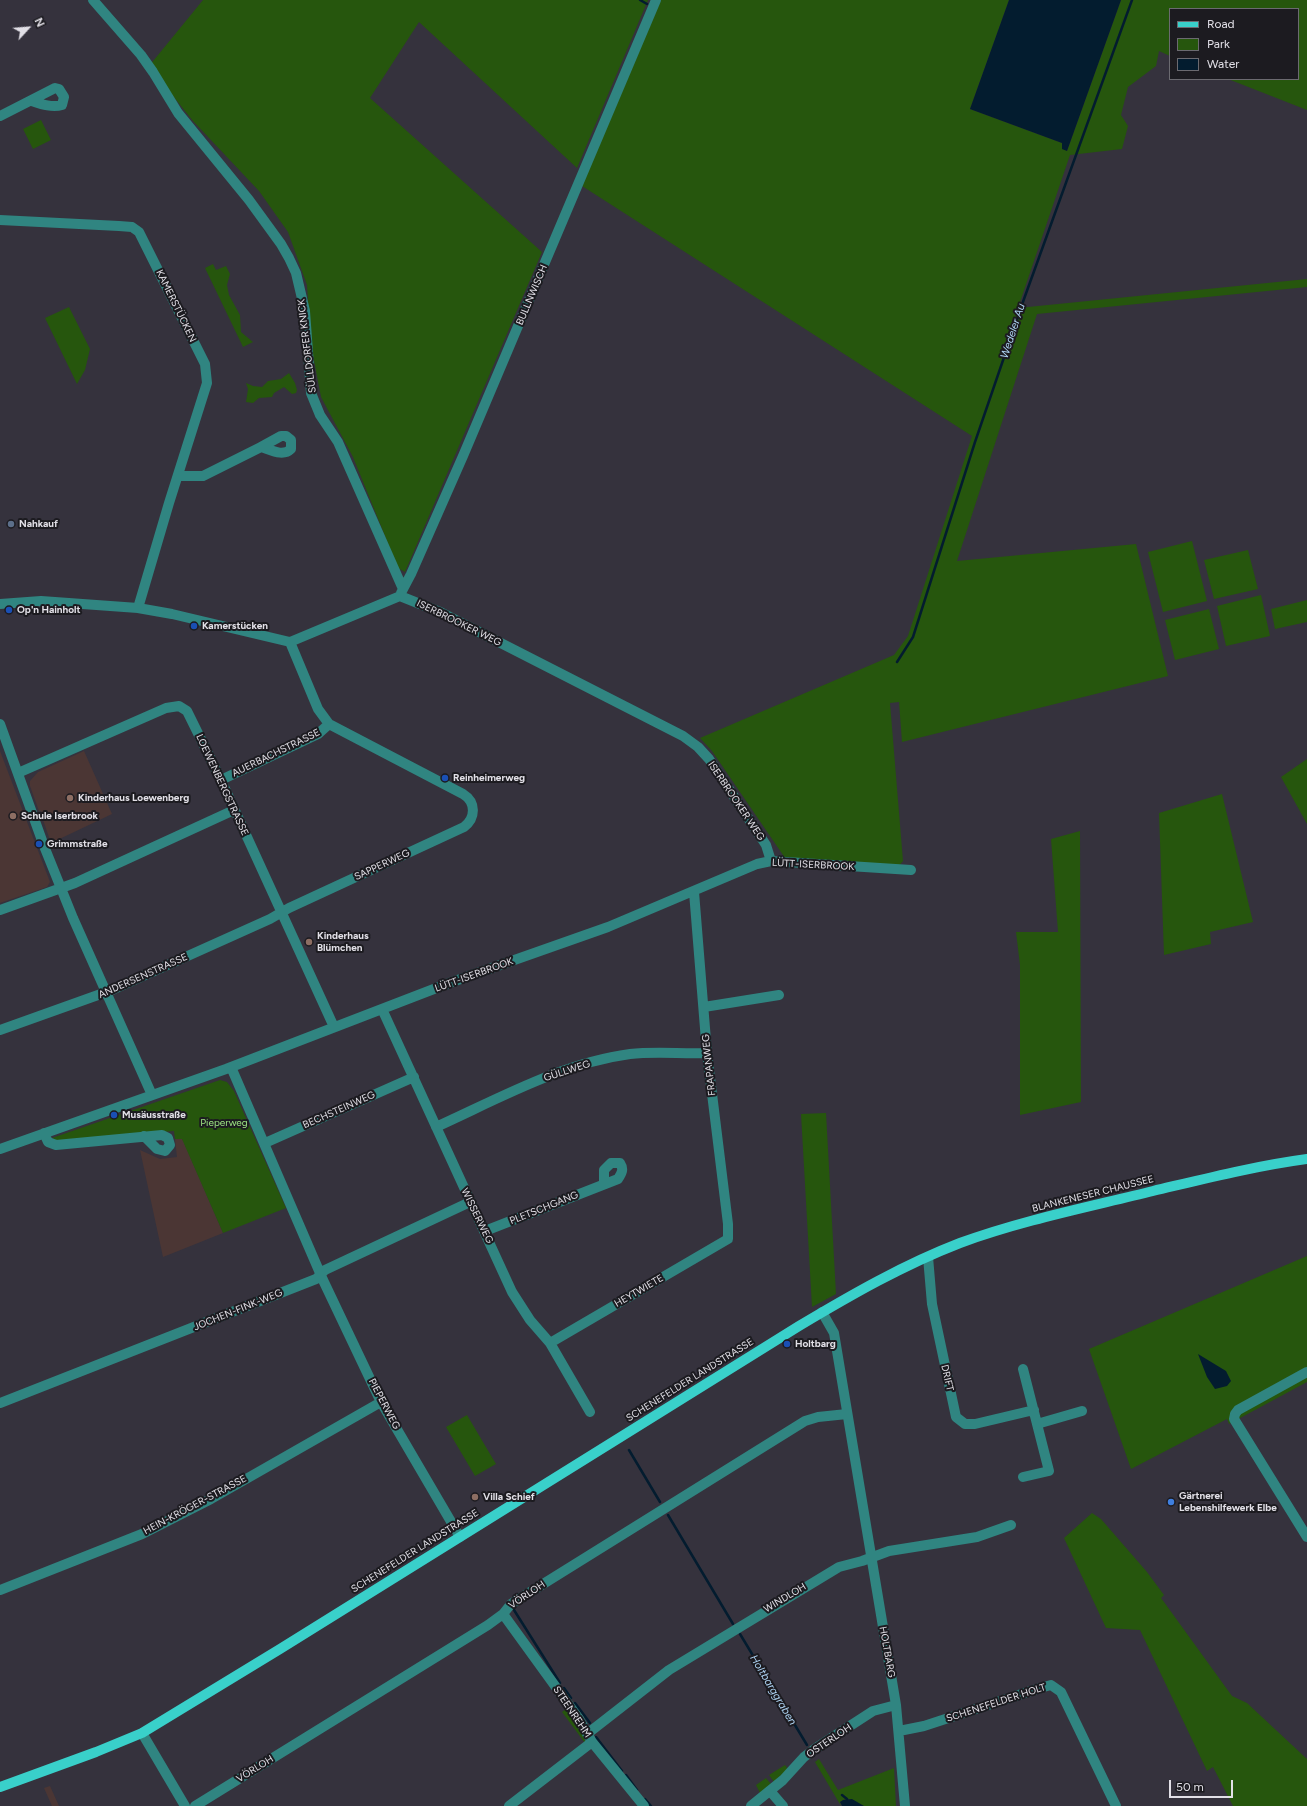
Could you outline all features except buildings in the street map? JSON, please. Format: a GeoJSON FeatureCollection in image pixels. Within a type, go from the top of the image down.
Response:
{"type":"FeatureCollection","features":[{"type":"Feature","properties":{"kind":"main road","name":"BLANKENESER CHAUSSEE"},"geometry":{"type":"LineString","coordinates":[[892,1273],[982,1236],[1041,1218],[1238,1171],[1307,1159]]}},
{"type":"Feature","properties":{"kind":"main road","name":"SCHENEFELDER LANDSTRASSE"},"geometry":{"type":"LineString","coordinates":[[0,1787],[96,1752],[142,1733],[822,1312],[892,1273]]}},
{"type":"Feature","properties":{"kind":"street","name":"SÜLLDORFER KNICK"},"geometry":{"type":"LineString","coordinates":[[93,0],[141,55],[178,113],[249,200],[290,258],[296,273],[305,310],[311,393],[315,404],[338,442],[401,592]]}},
{"type":"Feature","properties":{"kind":"street","name":"BULLNWISCH"},"geometry":{"type":"LineString","coordinates":[[401,592],[411,574],[463,456],[656,0]]}},
{"type":"Feature","properties":{"kind":"street"},"geometry":{"type":"LineString","coordinates":[[0,116],[32,101]]}},
{"type":"Feature","properties":{"kind":"street","name":"KAMERSTÜCKEN"},"geometry":{"type":"LineString","coordinates":[[0,220],[132,227],[139,232],[205,364],[207,383],[138,608]]}},
{"type":"Feature","properties":{"kind":"street"},"geometry":{"type":"LineString","coordinates":[[178,476],[203,476],[261,448]]}},
{"type":"Feature","properties":{"kind":"street"},"geometry":{"type":"LineString","coordinates":[[0,604],[41,601],[138,608],[167,613],[290,642],[401,592]]}},
{"type":"Feature","properties":{"kind":"street","name":"ISERBROOKER WEG"},"geometry":{"type":"LineString","coordinates":[[401,592],[683,736],[698,747],[709,760],[766,845],[771,861]]}},
{"type":"Feature","properties":{"kind":"street"},"geometry":{"type":"LineString","coordinates":[[290,642],[318,709],[329,724]]}},
{"type":"Feature","properties":{"kind":"street","name":"LOEWENBERGSTRASSE"},"geometry":{"type":"LineString","coordinates":[[18,774],[166,708],[175,706],[183,708],[190,716],[221,780],[334,1027]]}},
{"type":"Feature","properties":{"kind":"street"},"geometry":{"type":"LineString","coordinates":[[0,724],[60,888],[105,993],[152,1095]]}},
{"type":"Feature","properties":{"kind":"street","name":"AUERBACHSTRASSE"},"geometry":{"type":"LineString","coordinates":[[221,780],[318,734],[329,724]]}},
{"type":"Feature","properties":{"kind":"street","name":"SAPPERWEG"},"geometry":{"type":"LineString","coordinates":[[282,913],[464,827],[470,822],[473,810],[467,796],[457,790],[329,724]]}},
{"type":"Feature","properties":{"kind":"street"},"geometry":{"type":"LineString","coordinates":[[0,910],[60,888],[234,810]]}},
{"type":"Feature","properties":{"kind":"street","name":"LÜTT-ISERBROOK"},"geometry":{"type":"LineString","coordinates":[[0,1149],[231,1067],[452,982],[608,927],[694,892],[757,864],[771,861],[911,870]]}},
{"type":"Feature","properties":{"kind":"street","name":"FRAPANWEG"},"geometry":{"type":"LineString","coordinates":[[694,892],[707,1054],[728,1224],[728,1239]]}},
{"type":"Feature","properties":{"kind":"street","name":"ANDERSENSTRASSE"},"geometry":{"type":"LineString","coordinates":[[0,1030],[105,993],[282,913]]}},
{"type":"Feature","properties":{"kind":"street"},"geometry":{"type":"LineString","coordinates":[[704,1007],[780,995]]}},
{"type":"Feature","properties":{"kind":"street","name":"WISSERWEG"},"geometry":{"type":"LineString","coordinates":[[382,1010],[512,1292],[530,1320],[550,1343],[590,1412]]}},
{"type":"Feature","properties":{"kind":"street","name":"GÜLLWEG"},"geometry":{"type":"LineString","coordinates":[[436,1127],[526,1086],[573,1067],[632,1054],[707,1054]]}},
{"type":"Feature","properties":{"kind":"street","name":"PIEPERWEG"},"geometry":{"type":"LineString","coordinates":[[231,1067],[321,1274],[381,1402],[460,1537]]}},
{"type":"Feature","properties":{"kind":"street","name":"BECHSTEINWEG"},"geometry":{"type":"LineString","coordinates":[[265,1143],[414,1077]]}},
{"type":"Feature","properties":{"kind":"street"},"geometry":{"type":"LineString","coordinates":[[44,1133],[48,1142],[56,1145],[144,1136]]}},
{"type":"Feature","properties":{"kind":"street","name":"PLETSCHGANG"},"geometry":{"type":"LineString","coordinates":[[485,1231],[604,1184]]}},
{"type":"Feature","properties":{"kind":"street","name":"JOCHEN-FINK-WEG"},"geometry":{"type":"LineString","coordinates":[[0,1403],[316,1279],[325,1270],[470,1202]]}},
{"type":"Feature","properties":{"kind":"street","name":"HEYTWIETE"},"geometry":{"type":"LineString","coordinates":[[550,1343],[728,1239]]}},
{"type":"Feature","properties":{"kind":"street","name":"DRIFT"},"geometry":{"type":"LineString","coordinates":[[928,1257],[932,1304],[956,1417],[965,1424],[975,1424],[1034,1410]]}},
{"type":"Feature","properties":{"kind":"street","name":"HOLTBARG"},"geometry":{"type":"LineString","coordinates":[[822,1312],[834,1333],[870,1557],[896,1705],[905,1806]]}},
{"type":"Feature","properties":{"kind":"street"},"geometry":{"type":"LineString","coordinates":[[1023,1369],[1049,1470],[1023,1477]]}},
{"type":"Feature","properties":{"kind":"street"},"geometry":{"type":"LineString","coordinates":[[1307,1372],[1238,1410],[1234,1419],[1307,1537]]}},
{"type":"Feature","properties":{"kind":"street","name":"HEIN-KRÖGER-STRASSE"},"geometry":{"type":"LineString","coordinates":[[0,1590],[142,1534],[211,1499],[381,1402]]}},
{"type":"Feature","properties":{"kind":"street"},"geometry":{"type":"LineString","coordinates":[[1037,1424],[1082,1411]]}},
{"type":"Feature","properties":{"kind":"street","name":"VÖRLOH"},"geometry":{"type":"LineString","coordinates":[[195,1806],[421,1667],[503,1614],[511,1604],[805,1421],[818,1417],[847,1414]]}},
{"type":"Feature","properties":{"kind":"street","name":"WINDLOH"},"geometry":{"type":"LineString","coordinates":[[509,1806],[669,1670],[833,1570],[889,1551],[977,1537],[1011,1525]]}},
{"type":"Feature","properties":{"kind":"street","name":"STEENREHM"},"geometry":{"type":"LineString","coordinates":[[503,1614],[590,1738],[644,1806]]}},
{"type":"Feature","properties":{"kind":"street","name":"SCHENEFELDER HOLT"},"geometry":{"type":"LineString","coordinates":[[899,1731],[924,1726],[1040,1688],[1051,1686],[1061,1692],[1116,1806]]}},
{"type":"Feature","properties":{"kind":"street","name":"OSTERLOH"},"geometry":{"type":"LineString","coordinates":[[751,1806],[783,1780],[804,1757],[816,1748],[873,1711],[896,1705]]}},
{"type":"Feature","properties":{"kind":"street"},"geometry":{"type":"LineString","coordinates":[[142,1733],[185,1806]]}},
{"type":"Feature","properties":{"kind":"street"},"geometry":{"type":"LineString","coordinates":[[770,1791],[783,1806]]}},
{"type":"Feature","properties":{"kind":"shaded area","name":"Schule Iserbrook"},"geometry":{"type":"Polygon","coordinates":[[[0,751],[50,882],[47,887],[0,903],[0,751]]]}},
{"type":"Feature","properties":{"kind":"shaded area","name":"Kinderhaus Loewenberg"},"geometry":{"type":"Polygon","coordinates":[[[84,751],[112,814],[51,843],[41,814],[42,813],[39,811],[30,786],[30,781],[38,772],[84,751]]]}},
{"type":"Feature","properties":{"kind":"shaded area"},"geometry":{"type":"Polygon","coordinates":[[[182,1138],[223,1233],[163,1257],[140,1150],[160,1159],[177,1157],[175,1139],[182,1138]]]}},
{"type":"Feature","properties":{"kind":"shaded area"},"geometry":{"type":"Polygon","coordinates":[[[50,1786],[59,1806],[52,1806],[44,1788],[50,1786]]]}},
{"type":"Feature","properties":{"kind":"green space"},"geometry":{"type":"Polygon","coordinates":[[[203,0],[648,0],[577,168],[419,22],[370,98],[542,252],[405,572],[398,568],[353,457],[321,397],[311,345],[307,285],[288,232],[259,191],[193,121],[149,66],[203,0]]]}},
{"type":"Feature","properties":{"kind":"green space"},"geometry":{"type":"Polygon","coordinates":[[[661,0],[1009,0],[970,109],[1062,143],[1067,151],[1121,0],[1307,0],[1307,110],[1231,80],[1299,80],[1299,8],[1169,8],[1169,56],[1159,51],[1156,66],[1128,87],[1121,115],[1128,126],[1122,149],[1070,155],[1018,308],[1307,279],[1307,287],[1037,314],[957,561],[1136,544],[1168,676],[902,742],[899,702],[890,703],[903,861],[898,867],[785,858],[712,751],[700,738],[894,655],[908,636],[972,436],[582,186],[661,0]]]}},
{"type":"Feature","properties":{"kind":"green space"},"geometry":{"type":"Polygon","coordinates":[[[41,120],[51,140],[33,149],[23,129],[41,120]]]}},
{"type":"Feature","properties":{"kind":"green space"},"geometry":{"type":"Polygon","coordinates":[[[213,264],[216,270],[226,266],[230,274],[227,285],[229,295],[240,315],[241,332],[253,342],[243,347],[205,268],[213,264]]]}},
{"type":"Feature","properties":{"kind":"green space"},"geometry":{"type":"Polygon","coordinates":[[[69,307],[90,349],[85,370],[77,384],[45,318],[69,307]]]}},
{"type":"Feature","properties":{"kind":"green space"},"geometry":{"type":"Polygon","coordinates":[[[289,373],[295,383],[297,390],[296,393],[292,394],[284,387],[274,393],[272,397],[259,398],[253,403],[246,402],[248,389],[246,383],[253,386],[262,387],[268,381],[281,379],[289,373]]]}},
{"type":"Feature","properties":{"kind":"green space"},"geometry":{"type":"Polygon","coordinates":[[[1192,541],[1207,601],[1163,612],[1148,552],[1192,541]]]}},
{"type":"Feature","properties":{"kind":"green space"},"geometry":{"type":"Polygon","coordinates":[[[1248,550],[1258,589],[1214,599],[1204,560],[1248,550]]]}},
{"type":"Feature","properties":{"kind":"green space"},"geometry":{"type":"Polygon","coordinates":[[[1261,595],[1270,636],[1226,646],[1217,606],[1261,595]]]}},
{"type":"Feature","properties":{"kind":"green space"},"geometry":{"type":"Polygon","coordinates":[[[1307,600],[1307,622],[1275,629],[1271,609],[1307,600]]]}},
{"type":"Feature","properties":{"kind":"green space"},"geometry":{"type":"Polygon","coordinates":[[[1209,609],[1219,649],[1175,660],[1165,620],[1209,609]]]}},
{"type":"Feature","properties":{"kind":"green space"},"geometry":{"type":"Polygon","coordinates":[[[1307,759],[1307,824],[1281,777],[1307,759]]]}},
{"type":"Feature","properties":{"kind":"green space"},"geometry":{"type":"Polygon","coordinates":[[[1222,794],[1253,922],[1210,932],[1211,944],[1164,955],[1159,813],[1222,794]]]}},
{"type":"Feature","properties":{"kind":"green space"},"geometry":{"type":"Polygon","coordinates":[[[1080,831],[1081,1102],[1020,1115],[1020,965],[1016,932],[1058,932],[1051,839],[1080,831]]]}},
{"type":"Feature","properties":{"kind":"green space","name":"Pieperweg"},"geometry":{"type":"Polygon","coordinates":[[[220,1080],[227,1082],[234,1091],[286,1208],[223,1233],[182,1139],[175,1139],[174,1131],[58,1141],[52,1138],[220,1080]]]}},
{"type":"Feature","properties":{"kind":"green space"},"geometry":{"type":"Polygon","coordinates":[[[826,1113],[836,1294],[812,1307],[801,1114],[826,1113]]]}},
{"type":"Feature","properties":{"kind":"green space"},"geometry":{"type":"Polygon","coordinates":[[[1307,1256],[1307,1382],[1229,1424],[1227,1419],[1131,1469],[1089,1349],[1307,1256]]]}},
{"type":"Feature","properties":{"kind":"green space"},"geometry":{"type":"Polygon","coordinates":[[[467,1415],[496,1464],[475,1476],[446,1427],[467,1415]]]}},
{"type":"Feature","properties":{"kind":"green space"},"geometry":{"type":"Polygon","coordinates":[[[1092,1513],[1101,1519],[1147,1572],[1164,1595],[1161,1598],[1232,1696],[1247,1703],[1307,1759],[1307,1806],[1233,1806],[1213,1767],[1207,1771],[1140,1630],[1106,1628],[1064,1538],[1092,1513]]]}},
{"type":"Feature","properties":{"kind":"green space"},"geometry":{"type":"Polygon","coordinates":[[[566,1709],[586,1738],[585,1743],[562,1712],[566,1709]]]}},
{"type":"Feature","properties":{"kind":"green space"},"geometry":{"type":"Polygon","coordinates":[[[819,1759],[838,1790],[894,1768],[896,1806],[864,1806],[847,1799],[840,1802],[841,1806],[815,1762],[819,1759]]]}},
{"type":"Feature","properties":{"kind":"green space"},"geometry":{"type":"Polygon","coordinates":[[[785,1765],[788,1769],[774,1782],[769,1775],[785,1765]]]}},
{"type":"Feature","properties":{"kind":"green space"},"geometry":{"type":"Polygon","coordinates":[[[766,1778],[771,1784],[760,1793],[756,1785],[766,1778]]]}},
{"type":"Feature","properties":{"kind":"water"},"geometry":{"type":"Polygon","coordinates":[[[1009,0],[1121,0],[1067,151],[1062,149],[1062,143],[970,109],[1009,0]]]}},
{"type":"Feature","properties":{"kind":"water"},"geometry":{"type":"Polygon","coordinates":[[[1198,1354],[1226,1371],[1231,1381],[1227,1386],[1215,1389],[1207,1377],[1198,1354]]]}},
{"type":"Feature","properties":{"kind":"water"},"geometry":{"type":"Polygon","coordinates":[[[852,1799],[864,1806],[842,1806],[840,1802],[843,1800],[852,1799]]]}},
{"type":"Feature","properties":{"kind":"waterway"},"geometry":{"type":"LineString","coordinates":[[640,0],[647,4]]}},
{"type":"Feature","properties":{"kind":"waterway","name":"Wedeler Au"},"geometry":{"type":"LineString","coordinates":[[897,662],[913,637],[975,442],[1024,299],[1132,0]]}},
{"type":"Feature","properties":{"kind":"waterway","name":"Holtbarggraben"},"geometry":{"type":"LineString","coordinates":[[629,1450],[660,1502]]}},
{"type":"Feature","properties":{"kind":"waterway","name":"Holtbarggraben"},"geometry":{"type":"LineString","coordinates":[[668,1515],[733,1624]]}},
{"type":"Feature","properties":{"kind":"waterway"},"geometry":{"type":"LineString","coordinates":[[514,1610],[560,1683]]}},
{"type":"Feature","properties":{"kind":"waterway","name":"Holtbarggraben"},"geometry":{"type":"LineString","coordinates":[[740,1634],[807,1745]]}},
{"type":"Feature","properties":{"kind":"waterway"},"geometry":{"type":"LineString","coordinates":[[564,1688],[571,1698]]}},
{"type":"Feature","properties":{"kind":"waterway"},"geometry":{"type":"LineString","coordinates":[[575,1703],[590,1723]]}},
{"type":"Feature","properties":{"kind":"waterway"},"geometry":{"type":"LineString","coordinates":[[596,1737],[622,1771]]}},
{"type":"Feature","properties":{"kind":"waterway"},"geometry":{"type":"LineString","coordinates":[[626,1775],[637,1790]]}},
{"type":"Feature","properties":{"kind":"waterway","name":"Holtbarggraben"},"geometry":{"type":"LineString","coordinates":[[842,1795],[847,1799]]}},
{"type":"Feature","properties":{"kind":"waterway"},"geometry":{"type":"LineString","coordinates":[[645,1799],[651,1806]]}},
{"type":"Feature","properties":{"kind":"place","name":"Nahkauf"},"geometry":{"type":"Point","coordinates":[11,524]}},
{"type":"Feature","properties":{"kind":"place","name":"Op'n Hainholt"},"geometry":{"type":"Point","coordinates":[9,610]}},
{"type":"Feature","properties":{"kind":"place","name":"Kamerstücken"},"geometry":{"type":"Point","coordinates":[194,626]}},
{"type":"Feature","properties":{"kind":"place","name":"Reinheimerweg"},"geometry":{"type":"Point","coordinates":[445,778]}},
{"type":"Feature","properties":{"kind":"place","name":"Kinderhaus Loewenberg"},"geometry":{"type":"Point","coordinates":[70,798]}},
{"type":"Feature","properties":{"kind":"place","name":"Schule Iserbrook"},"geometry":{"type":"Point","coordinates":[13,816]}},
{"type":"Feature","properties":{"kind":"place","name":"Grimmstraße"},"geometry":{"type":"Point","coordinates":[39,844]}},
{"type":"Feature","properties":{"kind":"place","name":"Kinderhaus Blümchen"},"geometry":{"type":"Point","coordinates":[309,942]}},
{"type":"Feature","properties":{"kind":"place","name":"Musäusstraße"},"geometry":{"type":"Point","coordinates":[114,1115]}},
{"type":"Feature","properties":{"kind":"place","name":"Holtbarg"},"geometry":{"type":"Point","coordinates":[787,1344]}},
{"type":"Feature","properties":{"kind":"place","name":"Villa Schief"},"geometry":{"type":"Point","coordinates":[475,1497]}},
{"type":"Feature","properties":{"kind":"place","name":"Gärtnerei Lebenshilfewerk Elbe"},"geometry":{"type":"Point","coordinates":[1171,1502]}}]}
